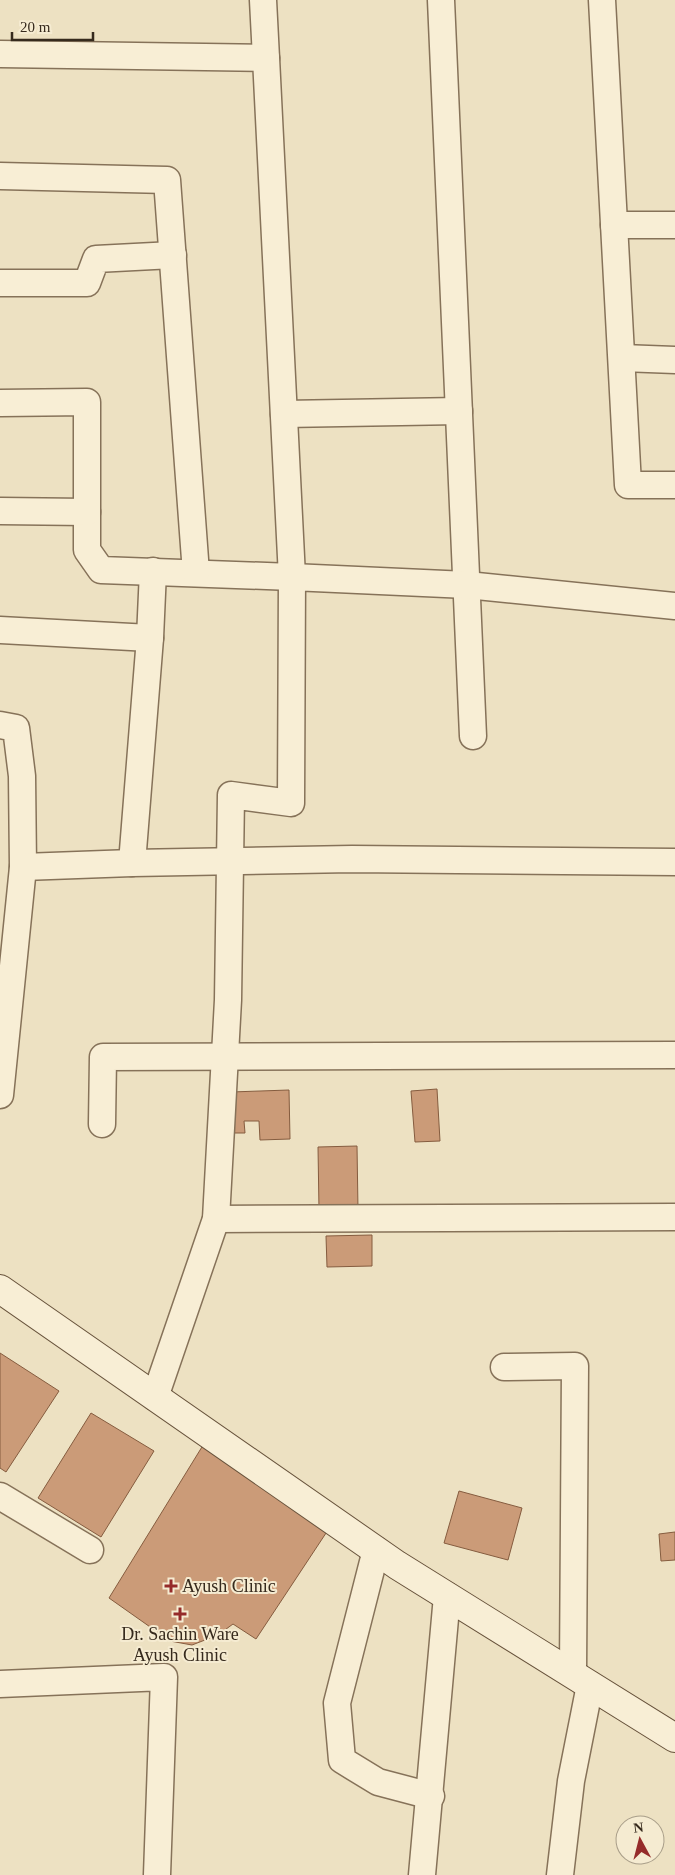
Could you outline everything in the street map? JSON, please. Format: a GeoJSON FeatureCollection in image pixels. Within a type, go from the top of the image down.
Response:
{"type":"FeatureCollection","features":[{"type":"Feature","properties":{"kind":"main road"},"geometry":{"type":"LineString","coordinates":[[0,1289],[376,1550],[675,1738]]}},
{"type":"Feature","properties":{"kind":"street"},"geometry":{"type":"LineString","coordinates":[[155,1397],[216,1218],[228,1000],[230,795],[291,803],[292,577],[263,0]]}},
{"type":"Feature","properties":{"kind":"street"},"geometry":{"type":"LineString","coordinates":[[440,0],[473,736]]}},
{"type":"Feature","properties":{"kind":"street"},"geometry":{"type":"LineString","coordinates":[[602,0],[628,485],[675,485]]}},
{"type":"Feature","properties":{"kind":"street"},"geometry":{"type":"LineString","coordinates":[[0,54],[266,58]]}},
{"type":"Feature","properties":{"kind":"street"},"geometry":{"type":"LineString","coordinates":[[0,176],[167,180],[196,573]]}},
{"type":"Feature","properties":{"kind":"street"},"geometry":{"type":"LineString","coordinates":[[614,225],[675,224]]}},
{"type":"Feature","properties":{"kind":"street"},"geometry":{"type":"LineString","coordinates":[[0,283],[86,283],[96,260],[173,255]]}},
{"type":"Feature","properties":{"kind":"street"},"geometry":{"type":"LineString","coordinates":[[622,358],[675,360]]}},
{"type":"Feature","properties":{"kind":"street"},"geometry":{"type":"LineString","coordinates":[[0,403],[87,402],[87,550],[101,570],[467,585],[675,606]]}},
{"type":"Feature","properties":{"kind":"street"},"geometry":{"type":"LineString","coordinates":[[284,414],[459,411]]}},
{"type":"Feature","properties":{"kind":"street"},"geometry":{"type":"LineString","coordinates":[[0,511],[88,512]]}},
{"type":"Feature","properties":{"kind":"street"},"geometry":{"type":"LineString","coordinates":[[132,863],[150,638],[152,571]]}},
{"type":"Feature","properties":{"kind":"street"},"geometry":{"type":"LineString","coordinates":[[0,630],[150,638]]}},
{"type":"Feature","properties":{"kind":"street"},"geometry":{"type":"LineString","coordinates":[[0,725],[16,728],[22,776],[23,867],[0,1095]]}},
{"type":"Feature","properties":{"kind":"street"},"geometry":{"type":"LineString","coordinates":[[23,867],[352,859],[675,862]]}},
{"type":"Feature","properties":{"kind":"street"},"geometry":{"type":"LineString","coordinates":[[102,1124],[103,1057],[675,1055]]}},
{"type":"Feature","properties":{"kind":"street"},"geometry":{"type":"LineString","coordinates":[[216,1218],[675,1217]]}},
{"type":"Feature","properties":{"kind":"street"},"geometry":{"type":"LineString","coordinates":[[504,1367],[574,1366],[581,1679],[560,1875]]}},
{"type":"Feature","properties":{"kind":"street"},"geometry":{"type":"LineString","coordinates":[[0,1496],[90,1550]]}},
{"type":"Feature","properties":{"kind":"street"},"geometry":{"type":"LineString","coordinates":[[376,1550],[337,1703],[342,1760],[378,1782],[431,1796]]}},
{"type":"Feature","properties":{"kind":"street"},"geometry":{"type":"LineString","coordinates":[[422,1875],[431,1796],[448,1596]]}},
{"type":"Feature","properties":{"kind":"street"},"geometry":{"type":"LineString","coordinates":[[0,1684],[164,1677],[157,1875]]}},
{"type":"Feature","properties":{"kind":"building"},"geometry":{"type":"Polygon","coordinates":[[[437,1089],[440,1141],[415,1142],[411,1091],[437,1089]]]}},
{"type":"Feature","properties":{"kind":"building"},"geometry":{"type":"Polygon","coordinates":[[[289,1090],[290,1139],[260,1140],[259,1121],[244,1121],[245,1133],[232,1133],[231,1092],[289,1090]]]}},
{"type":"Feature","properties":{"kind":"building"},"geometry":{"type":"Polygon","coordinates":[[[357,1146],[358,1210],[319,1210],[318,1147],[357,1146]]]}},
{"type":"Feature","properties":{"kind":"building"},"geometry":{"type":"Polygon","coordinates":[[[372,1235],[372,1266],[327,1267],[326,1236],[372,1235]]]}},
{"type":"Feature","properties":{"kind":"building"},"geometry":{"type":"Polygon","coordinates":[[[0,1353],[59,1391],[6,1472],[0,1468],[0,1353]]]}},
{"type":"Feature","properties":{"kind":"building"},"geometry":{"type":"Polygon","coordinates":[[[91,1413],[154,1451],[101,1537],[38,1498],[91,1413]]]}},
{"type":"Feature","properties":{"kind":"building"},"geometry":{"type":"Polygon","coordinates":[[[205,1442],[332,1524],[256,1639],[233,1624],[218,1635],[192,1645],[170,1641],[109,1598],[205,1442]]]}},
{"type":"Feature","properties":{"kind":"building"},"geometry":{"type":"Polygon","coordinates":[[[459,1491],[522,1508],[508,1560],[444,1543],[459,1491]]]}},
{"type":"Feature","properties":{"kind":"building"},"geometry":{"type":"Polygon","coordinates":[[[675,1532],[675,1560],[661,1561],[659,1534],[675,1532]]]}},
{"type":"Feature","properties":{"kind":"place","name":"Ayush Clinic"},"geometry":{"type":"Point","coordinates":[171,1586]}},
{"type":"Feature","properties":{"kind":"place","name":"Dr. Sachin Ware Ayush Clinic"},"geometry":{"type":"Point","coordinates":[180,1614]}}]}
